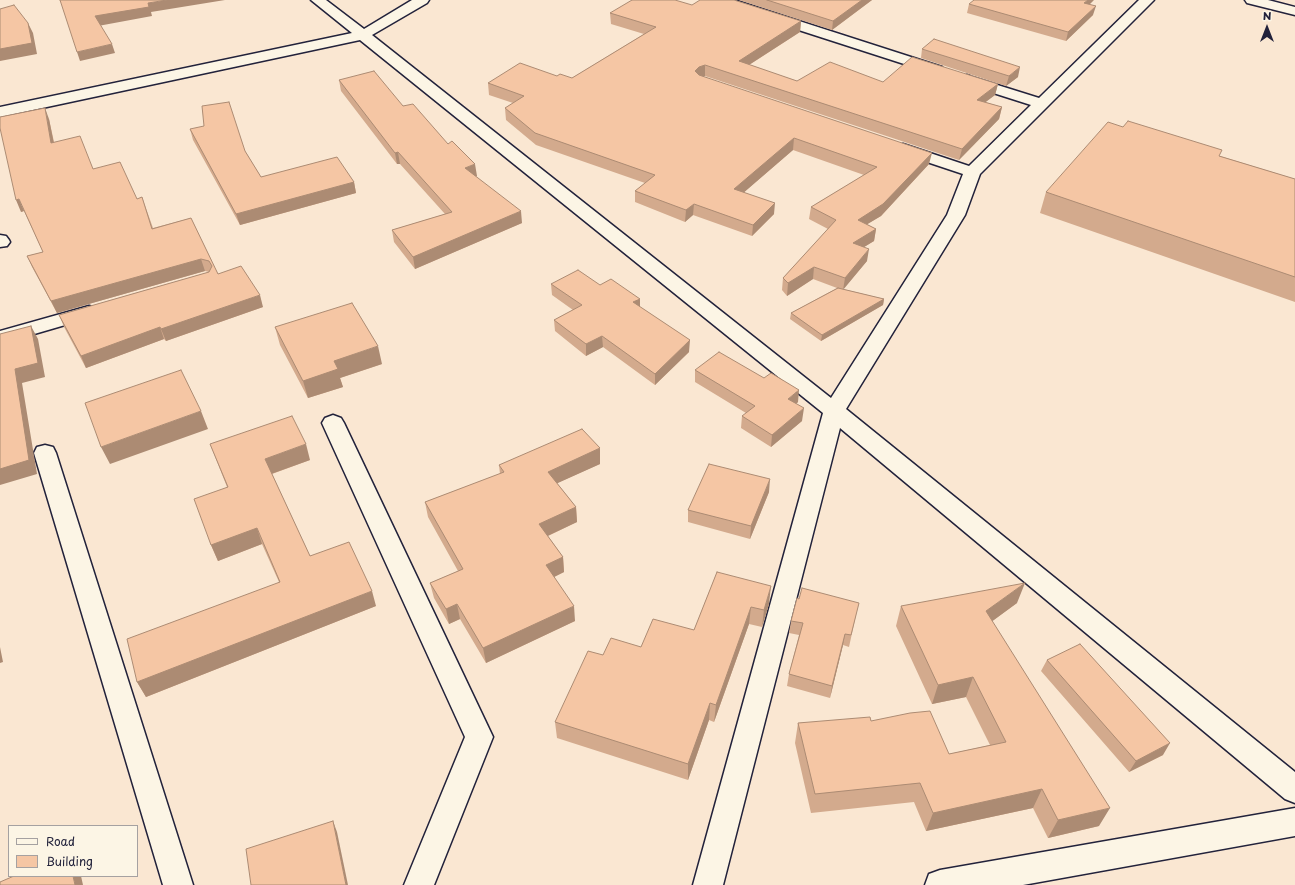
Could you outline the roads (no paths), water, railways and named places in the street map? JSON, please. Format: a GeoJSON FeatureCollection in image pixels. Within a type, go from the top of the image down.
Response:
{"type":"FeatureCollection","features":[{"type":"Feature","properties":{"kind":"street"},"geometry":{"type":"LineString","coordinates":[[318,0],[834,411],[1295,790]]}},
{"type":"Feature","properties":{"kind":"street"},"geometry":{"type":"LineString","coordinates":[[0,112],[363,35],[422,0]]}},
{"type":"Feature","properties":{"kind":"street"},"geometry":{"type":"LineString","coordinates":[[720,0],[1042,104]]}},
{"type":"Feature","properties":{"kind":"street"},"geometry":{"type":"LineString","coordinates":[[708,885],[834,411],[956,215],[972,172],[1147,0]]}},
{"type":"Feature","properties":{"kind":"street"},"geometry":{"type":"LineString","coordinates":[[1252,0],[1295,10]]}},
{"type":"Feature","properties":{"kind":"street"},"geometry":{"type":"LineString","coordinates":[[890,144],[972,172]]}},
{"type":"Feature","properties":{"kind":"street"},"geometry":{"type":"LineString","coordinates":[[0,338],[106,307]]}},
{"type":"Feature","properties":{"kind":"street"},"geometry":{"type":"LineString","coordinates":[[333,423],[479,736],[418,885]]}},
{"type":"Feature","properties":{"kind":"street"},"geometry":{"type":"LineString","coordinates":[[45,453],[178,885]]}},
{"type":"Feature","properties":{"kind":"street"},"geometry":{"type":"LineString","coordinates":[[940,885],[1295,822]]}}]}
